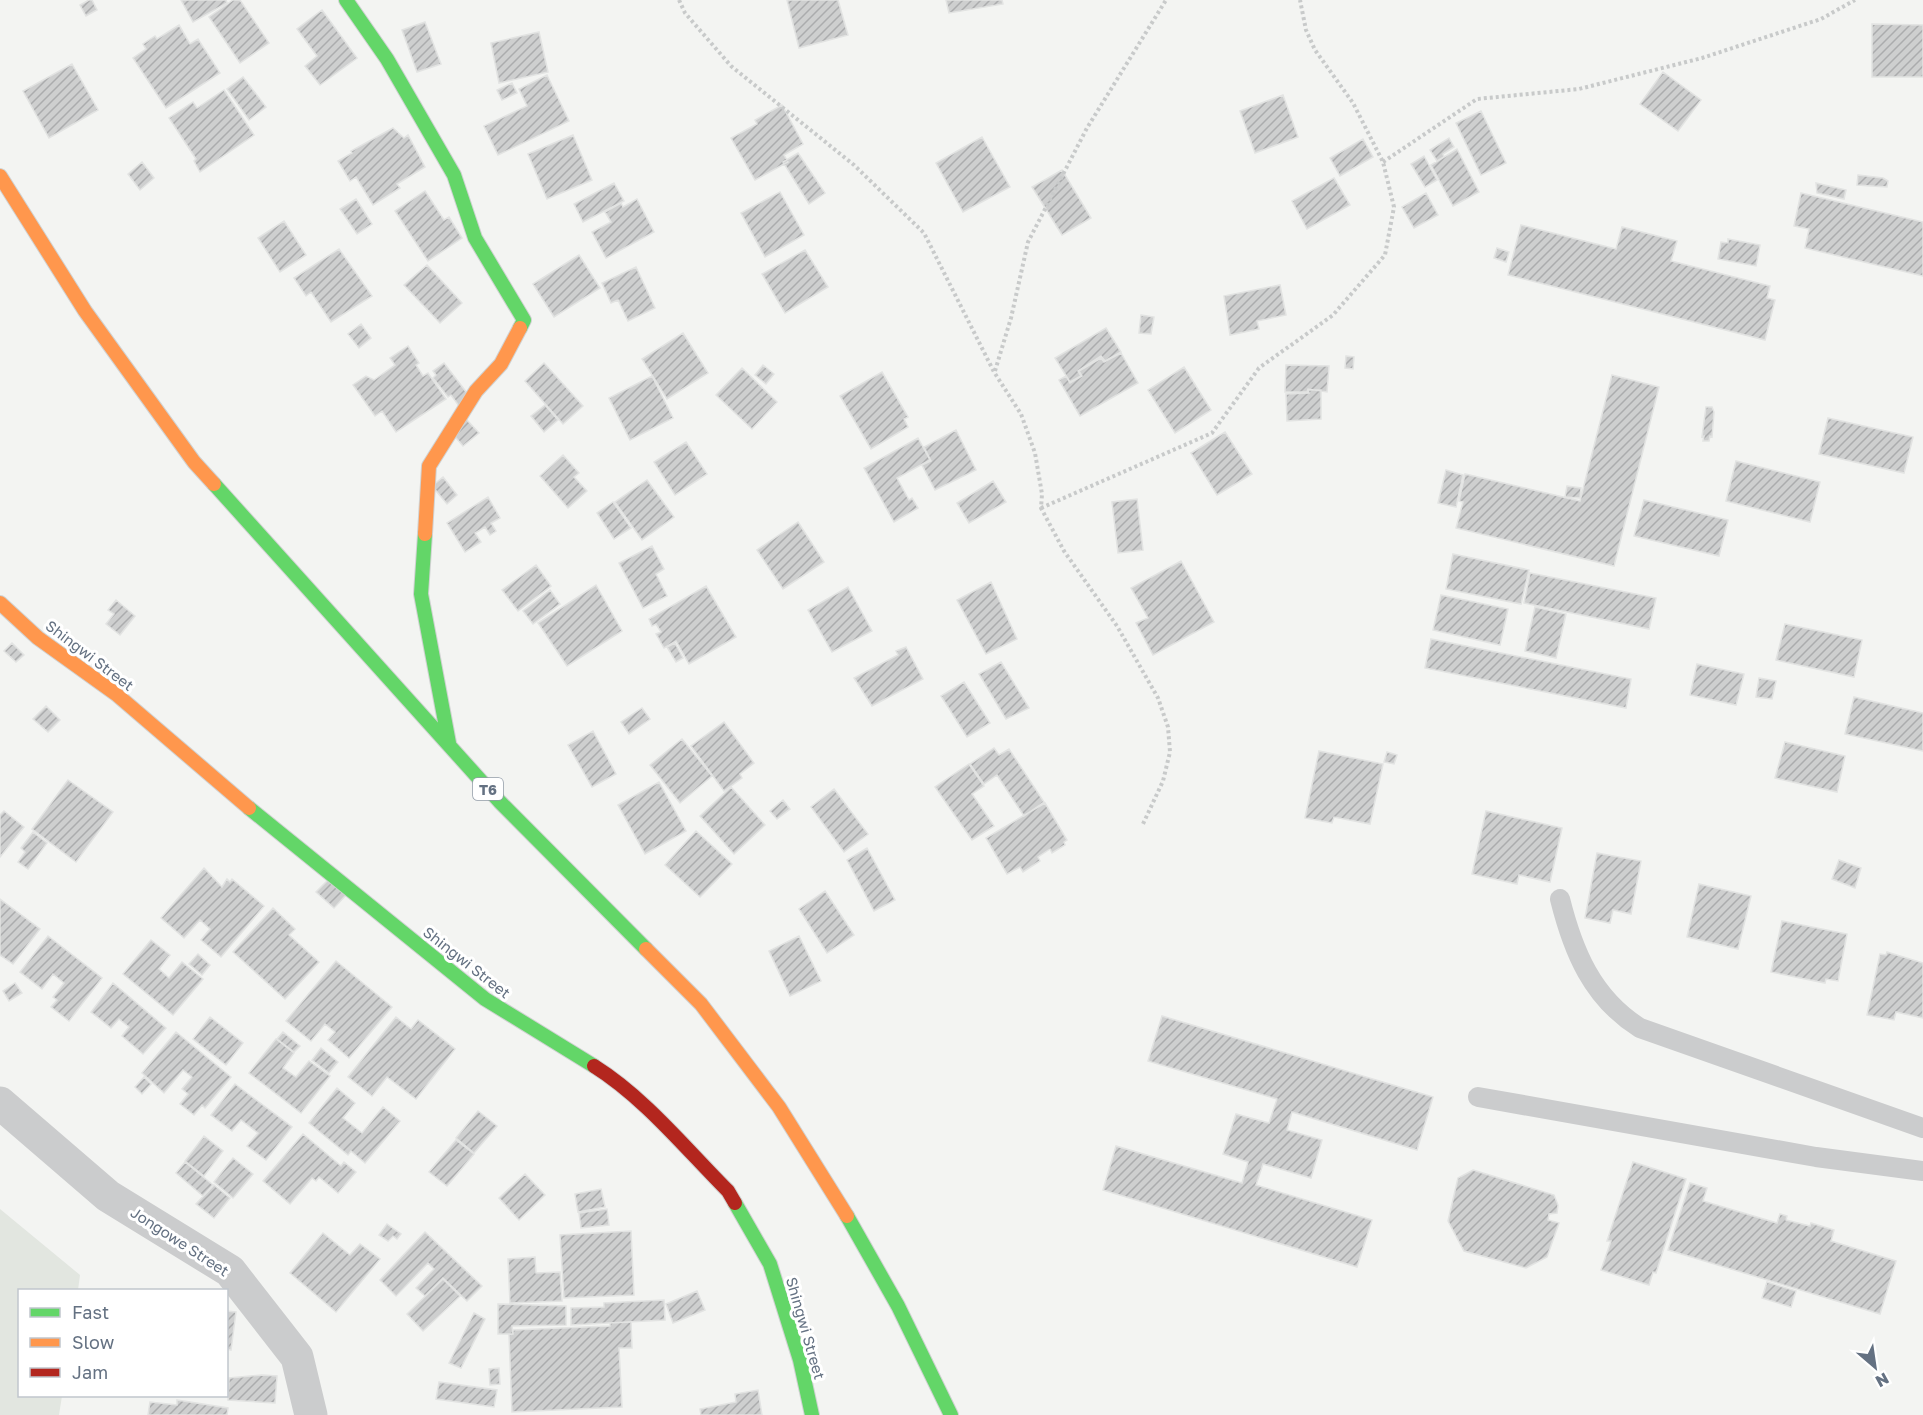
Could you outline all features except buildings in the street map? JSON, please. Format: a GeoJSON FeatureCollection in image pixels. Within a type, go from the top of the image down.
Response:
{"type":"FeatureCollection","features":[{"type":"Feature","properties":{"kind":"main road"},"geometry":{"type":"LineString","coordinates":[[346,0],[387,59],[454,175],[475,238],[524,320],[501,364],[476,391],[429,466],[421,594],[449,742]]}},
{"type":"Feature","properties":{"kind":"main road","name":"T6"},"geometry":{"type":"LineString","coordinates":[[0,176],[85,310],[194,462],[449,742],[500,802],[701,1004],[772,1098],[835,1194],[898,1306],[951,1415]]}},
{"type":"Feature","properties":{"kind":"main road","name":"Shingwi Street"},"geometry":{"type":"LineString","coordinates":[[0,603],[38,638],[116,694],[221,785],[485,999],[610,1076],[654,1116],[728,1191],[770,1264],[800,1360],[812,1415]]}},
{"type":"Feature","properties":{"kind":"street","name":"Jongowe Street"},"geometry":{"type":"LineString","coordinates":[[0,1103],[108,1196],[230,1271],[297,1357],[311,1415]]}},
{"type":"Feature","properties":{"kind":"lane"},"geometry":{"type":"LineString","coordinates":[[1560,899],[1570,941],[1590,981],[1621,1016],[1640,1028],[1923,1128]]}},
{"type":"Feature","properties":{"kind":"lane"},"geometry":{"type":"LineString","coordinates":[[1478,1097],[1816,1157],[1923,1171]]}},
{"type":"Feature","properties":{"kind":"path"},"geometry":{"type":"LineString","coordinates":[[679,0],[685,14],[730,66],[854,165],[924,233],[994,372],[1021,414],[1035,453],[1042,495],[1041,508],[1064,551],[1117,626],[1158,698],[1168,727],[1170,752],[1164,781],[1143,824]]}},
{"type":"Feature","properties":{"kind":"path"},"geometry":{"type":"LineString","coordinates":[[994,372],[1011,318],[1028,243],[1087,128],[1166,0]]}},
{"type":"Feature","properties":{"kind":"path"},"geometry":{"type":"LineString","coordinates":[[1041,508],[1212,433],[1259,368],[1333,315],[1385,255],[1394,207],[1383,162],[1353,103],[1315,50],[1306,30],[1300,0]]}},
{"type":"Feature","properties":{"kind":"path"},"geometry":{"type":"LineString","coordinates":[[1383,162],[1477,99],[1579,89],[1702,58],[1821,19],[1855,0]]}},
{"type":"Feature","properties":{"kind":"shaded area"},"geometry":{"type":"Polygon","coordinates":[[[0,1209],[80,1275],[78,1289],[18,1289],[18,1397],[62,1397],[59,1415],[0,1415],[0,1209]]]}},
{"type":"Feature","properties":{"kind":"traffic: fast"},"geometry":{"type":"LineString","coordinates":[[346,0],[387,59],[454,175],[475,238],[524,320],[520,328]]}},
{"type":"Feature","properties":{"kind":"traffic: fast"},"geometry":{"type":"LineString","coordinates":[[214,484],[500,802],[646,949]]}},
{"type":"Feature","properties":{"kind":"traffic: fast"},"geometry":{"type":"LineString","coordinates":[[425,534],[421,594],[449,743]]}},
{"type":"Feature","properties":{"kind":"traffic: fast"},"geometry":{"type":"LineString","coordinates":[[249,808],[485,999],[594,1066]]}},
{"type":"Feature","properties":{"kind":"traffic: fast"},"geometry":{"type":"LineString","coordinates":[[735,1203],[770,1264],[800,1360],[812,1415]]}},
{"type":"Feature","properties":{"kind":"traffic: fast"},"geometry":{"type":"LineString","coordinates":[[847,1216],[898,1306],[951,1415]]}},
{"type":"Feature","properties":{"kind":"traffic: slow"},"geometry":{"type":"LineString","coordinates":[[0,176],[85,311],[194,462],[214,484]]}},
{"type":"Feature","properties":{"kind":"traffic: slow"},"geometry":{"type":"LineString","coordinates":[[425,534],[429,466],[476,391],[501,364],[520,328]]}},
{"type":"Feature","properties":{"kind":"traffic: slow"},"geometry":{"type":"LineString","coordinates":[[0,603],[38,638],[116,694],[249,808]]}},
{"type":"Feature","properties":{"kind":"traffic: slow"},"geometry":{"type":"LineString","coordinates":[[646,949],[701,1004],[779,1107],[847,1216]]}},
{"type":"Feature","properties":{"kind":"traffic: jam"},"geometry":{"type":"LineString","coordinates":[[594,1066],[631,1093],[648,1109],[728,1191],[735,1203]]}}]}
